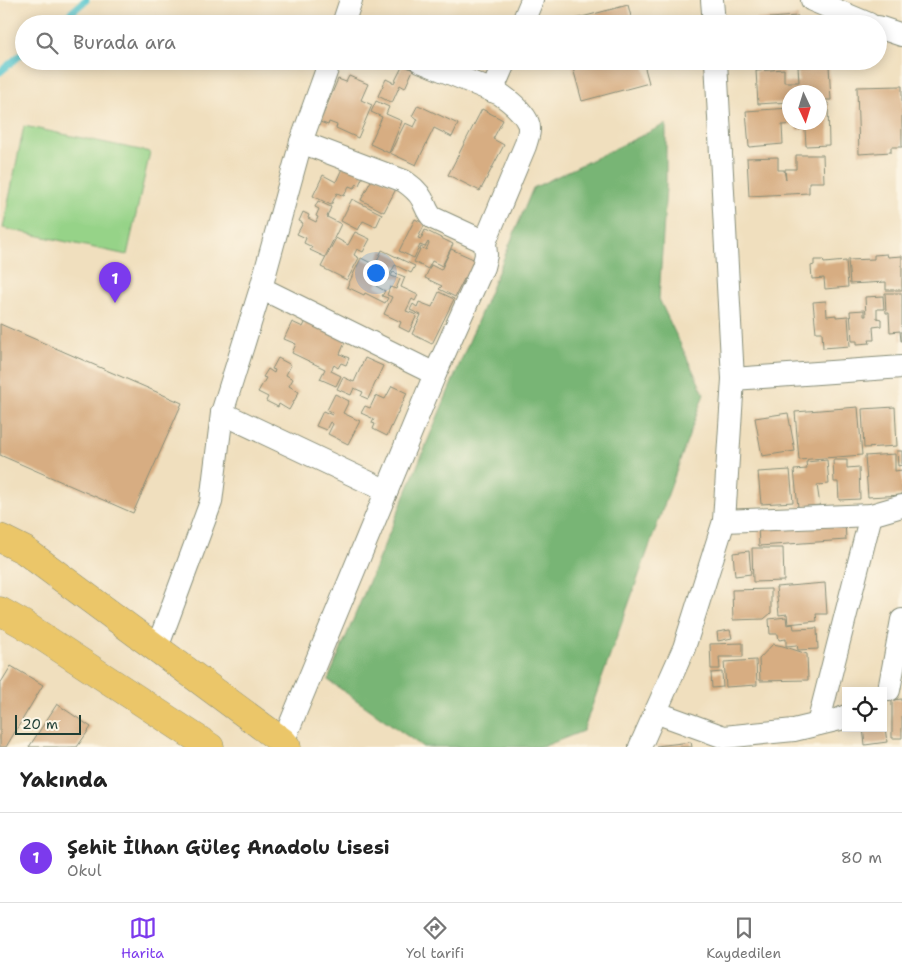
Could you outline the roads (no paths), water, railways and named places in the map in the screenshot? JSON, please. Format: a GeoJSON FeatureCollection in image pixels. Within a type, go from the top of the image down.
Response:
{"type":"FeatureCollection","features":[{"type":"Feature","properties":{"kind":"main road"},"geometry":{"type":"LineString","coordinates":[[0,538],[24,550],[285,745]]}},
{"type":"Feature","properties":{"kind":"main road"},"geometry":{"type":"LineString","coordinates":[[0,611],[24,624],[210,747]]}},
{"type":"Feature","properties":{"kind":"street"},"geometry":{"type":"LineString","coordinates":[[346,15],[352,0]]}},
{"type":"Feature","properties":{"kind":"street"},"geometry":{"type":"LineString","coordinates":[[526,15],[532,0]]}},
{"type":"Feature","properties":{"kind":"street"},"geometry":{"type":"LineString","coordinates":[[712,0],[713,15]]}},
{"type":"Feature","properties":{"kind":"street"},"geometry":{"type":"LineString","coordinates":[[812,0],[848,15]]}},
{"type":"Feature","properties":{"kind":"street"},"geometry":{"type":"LineString","coordinates":[[887,30],[902,35]]}},
{"type":"Feature","properties":{"kind":"street"},"geometry":{"type":"LineString","coordinates":[[157,648],[211,502],[222,413],[301,142],[327,70]]}},
{"type":"Feature","properties":{"kind":"street"},"geometry":{"type":"LineString","coordinates":[[285,745],[435,374],[482,268],[486,255],[486,242],[525,146],[528,134],[528,123],[516,106],[508,100],[492,91],[442,70]]}},
{"type":"Feature","properties":{"kind":"street"},"geometry":{"type":"LineString","coordinates":[[492,91],[501,70]]}},
{"type":"Feature","properties":{"kind":"street"},"geometry":{"type":"LineString","coordinates":[[640,747],[684,648],[724,521],[733,379],[716,70]]}},
{"type":"Feature","properties":{"kind":"street"},"geometry":{"type":"LineString","coordinates":[[301,142],[404,181],[417,192],[423,200],[428,214],[433,218],[486,242]]}},
{"type":"Feature","properties":{"kind":"street"},"geometry":{"type":"LineString","coordinates":[[260,288],[435,374]]}},
{"type":"Feature","properties":{"kind":"street"},"geometry":{"type":"LineString","coordinates":[[733,379],[902,367]]}},
{"type":"Feature","properties":{"kind":"street"},"geometry":{"type":"LineString","coordinates":[[222,413],[387,491]]}},
{"type":"Feature","properties":{"kind":"street"},"geometry":{"type":"LineString","coordinates":[[724,521],[871,515],[902,506]]}},
{"type":"Feature","properties":{"kind":"street"},"geometry":{"type":"LineString","coordinates":[[818,724],[871,515]]}},
{"type":"Feature","properties":{"kind":"street"},"geometry":{"type":"LineString","coordinates":[[891,691],[902,620]]}},
{"type":"Feature","properties":{"kind":"street"},"geometry":{"type":"LineString","coordinates":[[655,712],[724,737],[794,730],[842,718]]}},
{"type":"Feature","properties":{"kind":"waterway"},"geometry":{"type":"LineString","coordinates":[[68,15],[86,0]]}},
{"type":"Feature","properties":{"kind":"waterway"},"geometry":{"type":"LineString","coordinates":[[0,72],[15,60]]}},
{"type":"Feature","properties":{"kind":"place","name":"Şehit İlhan Güleç Anadolu Lisesi"},"geometry":{"type":"Point","coordinates":[115,303]}}]}
